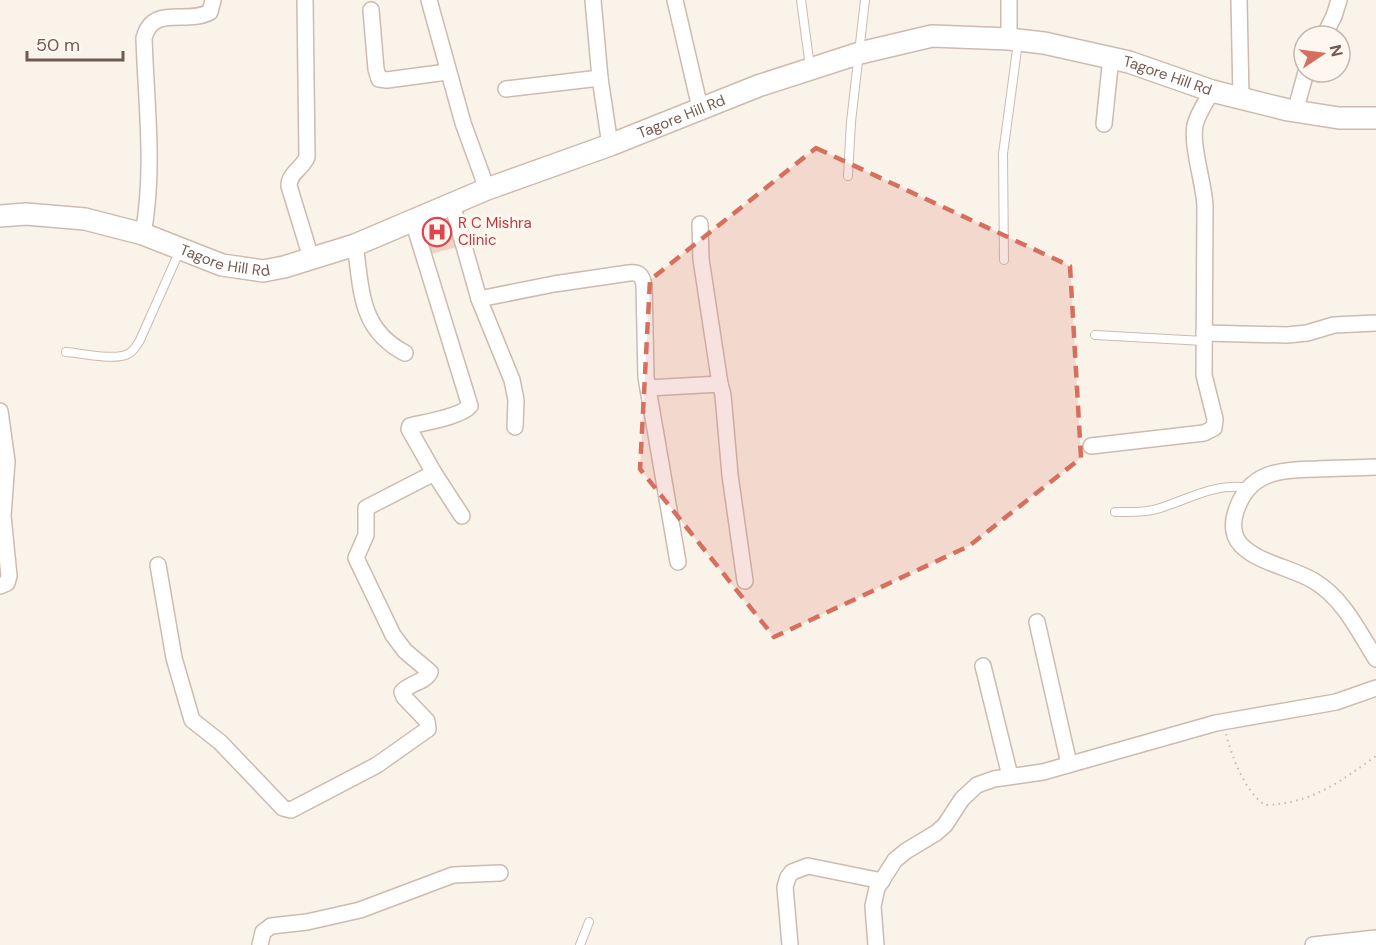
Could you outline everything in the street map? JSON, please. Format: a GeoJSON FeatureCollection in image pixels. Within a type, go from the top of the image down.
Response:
{"type":"FeatureCollection","features":[{"type":"Feature","properties":{"kind":"main road","name":"Tagore Hill Rd"},"geometry":{"type":"LineString","coordinates":[[0,216],[26,214],[85,219],[143,234],[222,265],[263,271],[284,267],[355,245],[487,189],[610,145],[700,108],[811,68],[860,53],[932,36],[1013,40],[1064,46],[1112,57],[1212,91],[1295,112],[1339,118],[1376,118]]}},
{"type":"Feature","properties":{"kind":"street"},"geometry":{"type":"LineString","coordinates":[[143,234],[147,212],[148,181],[144,38],[147,27],[163,18],[201,17],[210,12],[213,0]]}},
{"type":"Feature","properties":{"kind":"street"},"geometry":{"type":"LineString","coordinates":[[305,0],[307,157],[304,164],[292,174],[288,186],[311,258]]}},
{"type":"Feature","properties":{"kind":"street"},"geometry":{"type":"LineString","coordinates":[[429,0],[447,72],[487,189]]}},
{"type":"Feature","properties":{"kind":"street"},"geometry":{"type":"LineString","coordinates":[[593,0],[600,78],[610,145]]}},
{"type":"Feature","properties":{"kind":"street"},"geometry":{"type":"LineString","coordinates":[[675,0],[700,108]]}},
{"type":"Feature","properties":{"kind":"street"},"geometry":{"type":"LineString","coordinates":[[1009,0],[1013,40]]}},
{"type":"Feature","properties":{"kind":"street"},"geometry":{"type":"LineString","coordinates":[[1239,0],[1241,98]]}},
{"type":"Feature","properties":{"kind":"street"},"geometry":{"type":"LineString","coordinates":[[1330,24],[1339,0]]}},
{"type":"Feature","properties":{"kind":"street"},"geometry":{"type":"LineString","coordinates":[[371,10],[376,69],[379,79],[387,80],[447,72]]}},
{"type":"Feature","properties":{"kind":"street"},"geometry":{"type":"LineString","coordinates":[[1104,124],[1112,57]]}},
{"type":"Feature","properties":{"kind":"street"},"geometry":{"type":"LineString","coordinates":[[506,89],[600,78]]}},
{"type":"Feature","properties":{"kind":"street"},"geometry":{"type":"LineString","coordinates":[[1295,112],[1303,84]]}},
{"type":"Feature","properties":{"kind":"street"},"geometry":{"type":"LineString","coordinates":[[1091,446],[1204,433],[1212,430],[1215,424],[1204,375],[1205,206],[1194,128],[1212,91]]}},
{"type":"Feature","properties":{"kind":"street"},"geometry":{"type":"LineString","coordinates":[[452,204],[479,299],[512,380],[516,400],[515,427]]}},
{"type":"Feature","properties":{"kind":"street"},"geometry":{"type":"LineString","coordinates":[[413,221],[470,406],[467,410],[410,427],[434,473],[462,516]]}},
{"type":"Feature","properties":{"kind":"street"},"geometry":{"type":"LineString","coordinates":[[700,224],[701,259],[723,395],[730,475],[745,581]]}},
{"type":"Feature","properties":{"kind":"street"},"geometry":{"type":"LineString","coordinates":[[355,245],[364,307],[368,317],[386,341],[405,353]]}},
{"type":"Feature","properties":{"kind":"street"},"geometry":{"type":"LineString","coordinates":[[479,299],[554,284],[639,273],[644,285],[648,388],[678,562]]}},
{"type":"Feature","properties":{"kind":"street"},"geometry":{"type":"LineString","coordinates":[[1204,337],[1297,334],[1334,325],[1376,323]]}},
{"type":"Feature","properties":{"kind":"street"},"geometry":{"type":"LineString","coordinates":[[648,388],[720,384]]}},
{"type":"Feature","properties":{"kind":"street"},"geometry":{"type":"LineString","coordinates":[[0,411],[7,461],[2,499],[9,576],[7,583],[0,586]]}},
{"type":"Feature","properties":{"kind":"street"},"geometry":{"type":"LineString","coordinates":[[1376,467],[1272,473],[1258,479],[1247,488],[1240,500],[1233,522],[1237,540],[1247,550],[1316,582],[1330,594],[1376,659]]}},
{"type":"Feature","properties":{"kind":"street"},"geometry":{"type":"LineString","coordinates":[[158,565],[174,658],[192,720],[220,742],[283,808],[291,810],[377,765],[428,729],[427,721],[402,692],[429,675],[430,672],[405,651],[393,635],[356,558],[366,536],[366,508],[434,473]]}},
{"type":"Feature","properties":{"kind":"street"},"geometry":{"type":"LineString","coordinates":[[1037,622],[1069,764]]}},
{"type":"Feature","properties":{"kind":"street"},"geometry":{"type":"LineString","coordinates":[[982,666],[1010,776]]}},
{"type":"Feature","properties":{"kind":"street"},"geometry":{"type":"LineString","coordinates":[[876,945],[873,906],[875,892],[895,860],[906,850],[936,833],[945,825],[970,790],[985,782],[1042,772],[1224,722],[1328,704],[1376,688]]}},
{"type":"Feature","properties":{"kind":"street"},"geometry":{"type":"LineString","coordinates":[[789,945],[785,887],[788,876],[792,872],[808,867],[883,879]]}},
{"type":"Feature","properties":{"kind":"street"},"geometry":{"type":"LineString","coordinates":[[260,945],[263,932],[271,926],[342,915],[453,875],[500,873]]}},
{"type":"Feature","properties":{"kind":"street"},"geometry":{"type":"LineString","coordinates":[[1313,945],[1376,938]]}},
{"type":"Feature","properties":{"kind":"lane"},"geometry":{"type":"LineString","coordinates":[[801,0],[811,68]]}},
{"type":"Feature","properties":{"kind":"lane"},"geometry":{"type":"LineString","coordinates":[[848,176],[851,122],[865,0]]}},
{"type":"Feature","properties":{"kind":"lane"},"geometry":{"type":"LineString","coordinates":[[1004,260],[1003,154],[1013,40]]}},
{"type":"Feature","properties":{"kind":"lane"},"geometry":{"type":"LineString","coordinates":[[66,352],[112,357],[122,356],[133,350],[140,340],[180,249]]}},
{"type":"Feature","properties":{"kind":"lane"},"geometry":{"type":"LineString","coordinates":[[1095,335],[1204,337]]}},
{"type":"Feature","properties":{"kind":"lane"},"geometry":{"type":"LineString","coordinates":[[1115,512],[1147,512],[1221,488],[1236,486],[1247,488]]}},
{"type":"Feature","properties":{"kind":"lane"},"geometry":{"type":"LineString","coordinates":[[580,945],[589,922]]}},
{"type":"Feature","properties":{"kind":"path"},"geometry":{"type":"LineString","coordinates":[[1224,722],[1226,737],[1243,776],[1256,799],[1265,805],[1318,793],[1343,780],[1376,756]]}},
{"type":"Feature","properties":{"kind":"highlighted area"},"geometry":{"type":"Polygon","coordinates":[[[816,148],[1070,266],[1081,458],[969,546],[774,637],[640,469],[650,280],[816,148]]]}},
{"type":"Feature","properties":{"kind":"building"},"geometry":{"type":"Polygon","coordinates":[[[450,219],[457,247],[426,255],[419,228],[450,219]]]}},
{"type":"Feature","properties":{"kind":"place","name":"R C Mishra Clinic"},"geometry":{"type":"Point","coordinates":[437,232]}}]}
